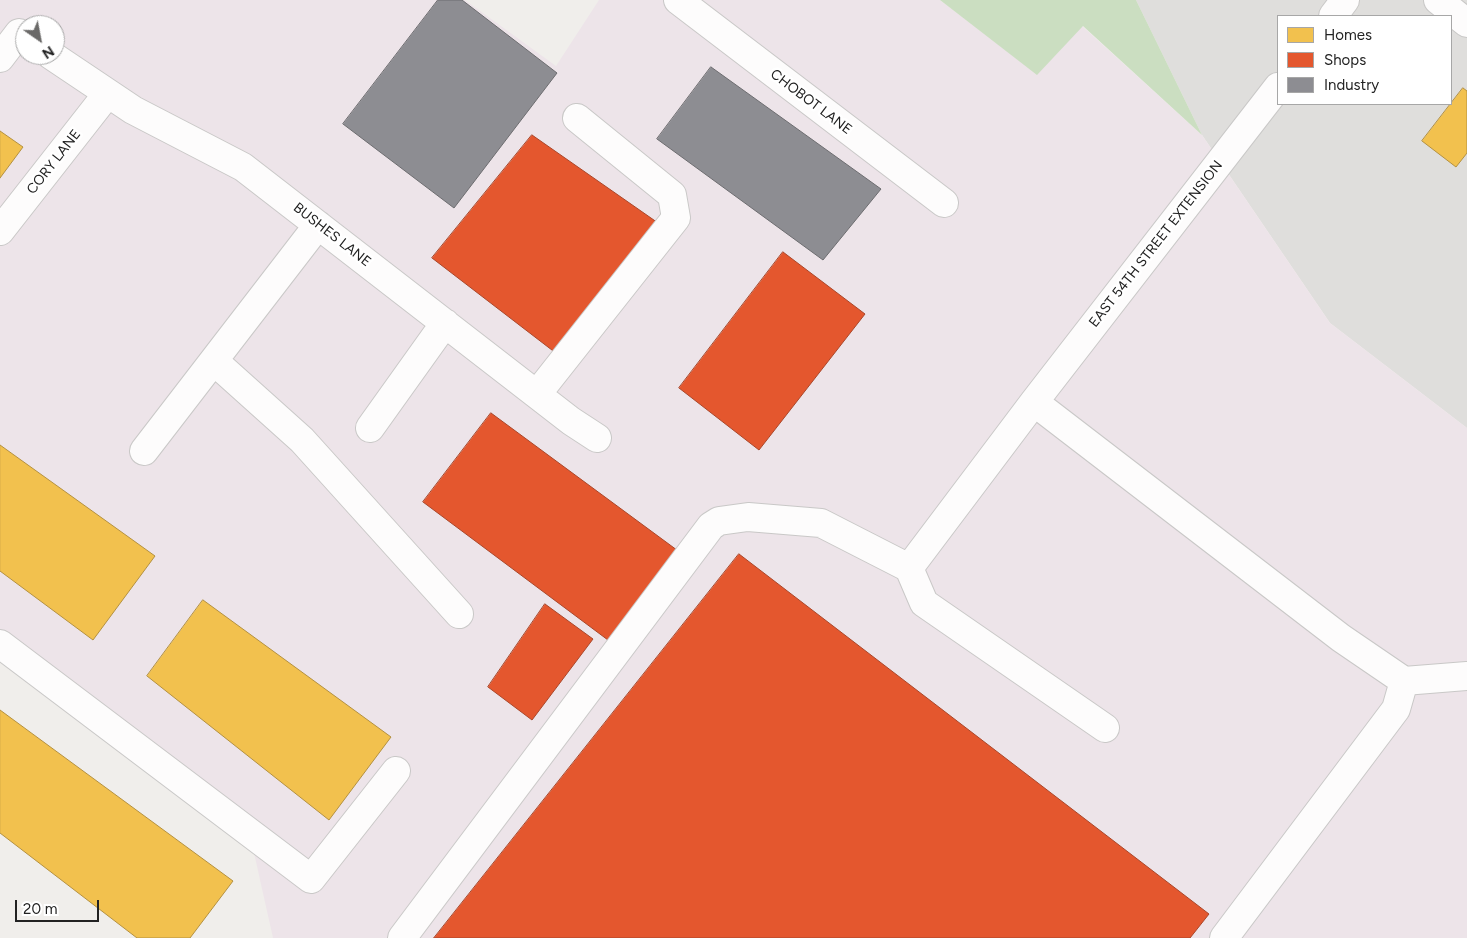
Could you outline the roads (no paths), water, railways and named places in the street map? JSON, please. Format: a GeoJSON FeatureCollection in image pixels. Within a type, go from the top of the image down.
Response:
{"type":"FeatureCollection","features":[{"type":"Feature","properties":{"kind":"street","name":"CHOBOT LANE"},"geometry":{"type":"LineString","coordinates":[[678,0],[944,203]]}},
{"type":"Feature","properties":{"kind":"street"},"geometry":{"type":"LineString","coordinates":[[1334,15],[1346,0]]}},
{"type":"Feature","properties":{"kind":"street"},"geometry":{"type":"LineString","coordinates":[[1438,0],[1467,23]]}},
{"type":"Feature","properties":{"kind":"street"},"geometry":{"type":"LineString","coordinates":[[0,58],[15,30]]}},
{"type":"Feature","properties":{"kind":"street","name":"BUSHES LANE"},"geometry":{"type":"LineString","coordinates":[[65,64],[133,110],[243,167],[537,394],[597,438]]}},
{"type":"Feature","properties":{"kind":"street","name":"EAST 54TH STREET EXTENSION"},"geometry":{"type":"LineString","coordinates":[[909,568],[1034,402],[1277,88]]}},
{"type":"Feature","properties":{"kind":"street","name":"CORY LANE"},"geometry":{"type":"LineString","coordinates":[[0,231],[108,93]]}},
{"type":"Feature","properties":{"kind":"street"},"geometry":{"type":"LineString","coordinates":[[537,394],[676,218],[672,195],[577,118]]}},
{"type":"Feature","properties":{"kind":"street"},"geometry":{"type":"LineString","coordinates":[[144,451],[318,225]]}},
{"type":"Feature","properties":{"kind":"street"},"geometry":{"type":"LineString","coordinates":[[370,428],[445,323]]}},
{"type":"Feature","properties":{"kind":"street"},"geometry":{"type":"LineString","coordinates":[[214,361],[302,440],[459,614]]}},
{"type":"Feature","properties":{"kind":"street"},"geometry":{"type":"LineString","coordinates":[[1034,402],[1341,638],[1404,681],[1467,676]]}},
{"type":"Feature","properties":{"kind":"street"},"geometry":{"type":"LineString","coordinates":[[402,938],[711,526],[719,520],[748,517],[821,523],[909,568],[924,603],[1105,728]]}},
{"type":"Feature","properties":{"kind":"street"},"geometry":{"type":"LineString","coordinates":[[0,644],[311,879],[396,771]]}},
{"type":"Feature","properties":{"kind":"street"},"geometry":{"type":"LineString","coordinates":[[1224,938],[1396,710],[1404,681]]}}]}
